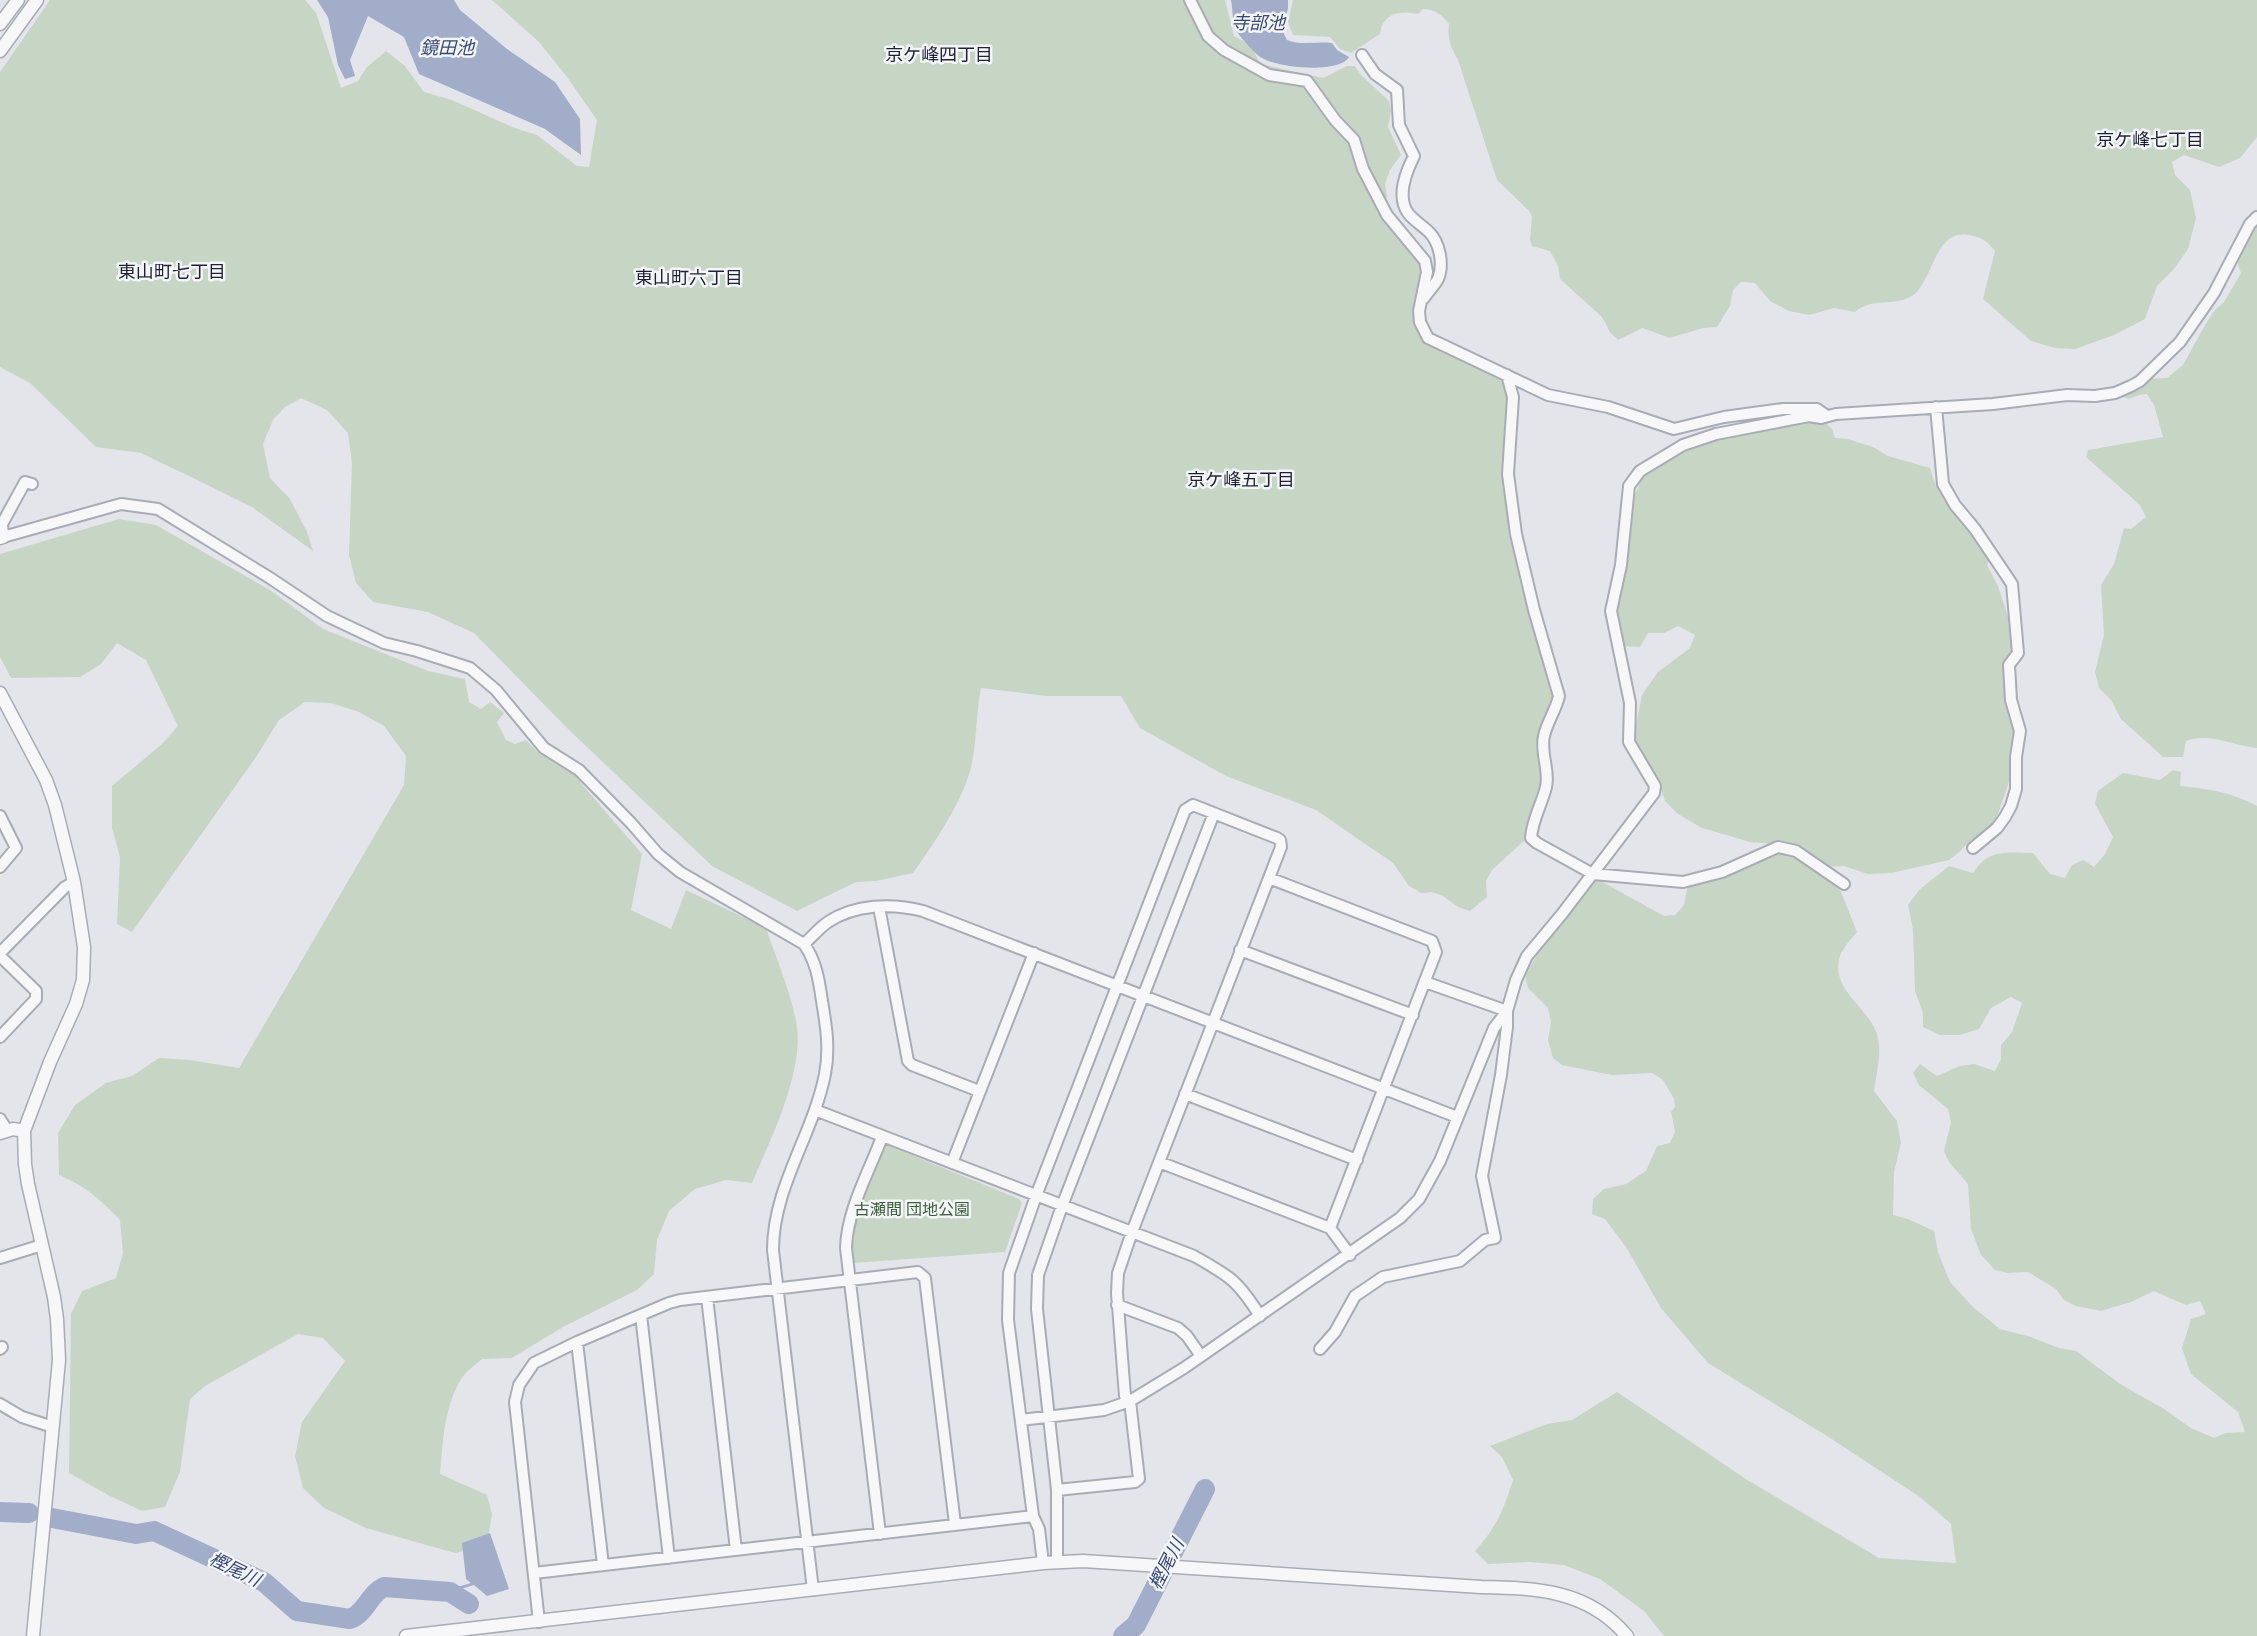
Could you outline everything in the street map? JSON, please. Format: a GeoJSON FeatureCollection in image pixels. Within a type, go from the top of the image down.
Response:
{"type":"FeatureCollection","features":[{"type":"Feature","properties":{"kind":"street"},"geometry":{"type":"LineString","coordinates":[[0,24],[18,0]]}},
{"type":"Feature","properties":{"kind":"street"},"geometry":{"type":"LineString","coordinates":[[0,51],[37,0]]}},
{"type":"Feature","properties":{"kind":"street"},"geometry":{"type":"LineString","coordinates":[[1190,0],[1208,36],[1224,50],[1269,75],[1307,81],[1335,120],[1354,140],[1363,169],[1387,215],[1425,261],[1427,272],[1419,311],[1420,322],[1428,338],[1548,395],[1608,407],[1674,429],[1724,417],[1783,409],[1817,409],[1827,416]]}},
{"type":"Feature","properties":{"kind":"street"},"geometry":{"type":"LineString","coordinates":[[1362,55],[1375,74],[1397,90],[1400,125],[1414,156],[1406,171],[1402,195],[1407,212],[1432,234],[1439,249],[1441,264],[1438,279],[1422,301]]}},
{"type":"Feature","properties":{"kind":"street"},"geometry":{"type":"LineString","coordinates":[[1320,1349],[1335,1332],[1355,1296],[1383,1277],[1460,1261],[1485,1240],[1495,1238],[1482,1176],[1500,1075],[1507,1028],[1507,1011],[1522,964],[1654,793],[1655,786],[1629,742],[1630,703],[1611,611],[1621,565],[1629,486],[1640,471],[1683,445],[1716,434],[1809,416],[1821,418],[1993,404],[2067,395],[2095,396],[2115,393],[2140,381],[2180,342],[2214,293],[2250,224],[2257,217]]}},
{"type":"Feature","properties":{"kind":"street"},"geometry":{"type":"LineString","coordinates":[[1507,375],[1513,397],[1508,474],[1516,534],[1536,619],[1560,696],[1544,734],[1542,754],[1546,784],[1531,838],[1593,874],[1683,882],[1722,872],[1778,847],[1796,851],[1844,884]]}},
{"type":"Feature","properties":{"kind":"street"},"geometry":{"type":"LineString","coordinates":[[1936,407],[1943,484],[1955,505],[1975,529],[2012,584],[2018,643],[2017,657],[2009,665],[2011,700],[2020,731],[2016,757],[2016,789],[2011,806],[1997,828],[1973,848]]}},
{"type":"Feature","properties":{"kind":"street"},"geometry":{"type":"LineString","coordinates":[[32,484],[25,482],[2,524],[2,537],[122,504],[158,509],[327,616],[384,643],[470,668],[496,690],[544,748],[579,770],[658,854],[680,872],[804,944],[815,964],[828,1044],[825,1072],[815,1110],[782,1195],[775,1221],[773,1250],[813,1590]]}},
{"type":"Feature","properties":{"kind":"street"},"geometry":{"type":"LineString","coordinates":[[0,693],[52,796],[74,882],[84,946],[83,980],[76,1004],[46,1071],[24,1131],[25,1164],[48,1265],[57,1319],[59,1360],[33,1636]]}},
{"type":"Feature","properties":{"kind":"street"},"geometry":{"type":"LineString","coordinates":[[1043,1563],[1039,1529],[1033,1516],[1008,1320],[1007,1285],[1012,1260],[1185,810],[1193,805],[1280,840],[1281,847],[1118,1273],[1117,1305],[1125,1396],[1130,1401],[1139,1479],[1135,1482],[1057,1490]]}},
{"type":"Feature","properties":{"kind":"street"},"geometry":{"type":"LineString","coordinates":[[1057,1562],[1057,1490],[1037,1290],[1041,1263],[1214,813]]}},
{"type":"Feature","properties":{"kind":"street"},"geometry":{"type":"LineString","coordinates":[[0,816],[16,848],[0,867]]}},
{"type":"Feature","properties":{"kind":"street"},"geometry":{"type":"LineString","coordinates":[[1269,878],[1432,941],[1436,952],[1330,1228]]}},
{"type":"Feature","properties":{"kind":"street"},"geometry":{"type":"LineString","coordinates":[[0,1037],[38,995],[0,954],[65,887],[74,882]]}},
{"type":"Feature","properties":{"kind":"street"},"geometry":{"type":"LineString","coordinates":[[804,944],[826,923],[864,907],[911,908],[923,911],[1457,1117]]}},
{"type":"Feature","properties":{"kind":"street"},"geometry":{"type":"LineString","coordinates":[[879,907],[908,1061],[912,1065],[980,1091]]}},
{"type":"Feature","properties":{"kind":"street"},"geometry":{"type":"LineString","coordinates":[[1240,950],[1413,1014]]}},
{"type":"Feature","properties":{"kind":"street"},"geometry":{"type":"LineString","coordinates":[[952,1163],[1034,953]]}},
{"type":"Feature","properties":{"kind":"street"},"geometry":{"type":"LineString","coordinates":[[1425,982],[1507,1011]]}},
{"type":"Feature","properties":{"kind":"street"},"geometry":{"type":"LineString","coordinates":[[1021,1420],[1104,1410],[1130,1401],[1201,1356],[1350,1255],[1400,1218],[1419,1199],[1440,1161],[1494,1028],[1507,1011]]}},
{"type":"Feature","properties":{"kind":"street"},"geometry":{"type":"LineString","coordinates":[[1185,1094],[1357,1160]]}},
{"type":"Feature","properties":{"kind":"street"},"geometry":{"type":"LineString","coordinates":[[815,1110],[1194,1256],[1224,1272],[1243,1290],[1260,1316]]}},
{"type":"Feature","properties":{"kind":"street"},"geometry":{"type":"LineString","coordinates":[[0,1119],[3,1132],[13,1129],[24,1131]]}},
{"type":"Feature","properties":{"kind":"street"},"geometry":{"type":"LineString","coordinates":[[880,1534],[846,1248],[848,1229],[882,1137]]}},
{"type":"Feature","properties":{"kind":"street"},"geometry":{"type":"LineString","coordinates":[[1159,1162],[1330,1228],[1350,1255]]}},
{"type":"Feature","properties":{"kind":"street"},"geometry":{"type":"LineString","coordinates":[[0,1258],[42,1245]]}},
{"type":"Feature","properties":{"kind":"street"},"geometry":{"type":"LineString","coordinates":[[539,1622],[515,1402],[523,1377],[534,1363],[577,1342],[680,1300],[918,1272],[924,1278],[955,1524]]}},
{"type":"Feature","properties":{"kind":"street"},"geometry":{"type":"LineString","coordinates":[[707,1297],[736,1550]]}},
{"type":"Feature","properties":{"kind":"street"},"geometry":{"type":"LineString","coordinates":[[1117,1305],[1178,1328],[1187,1336],[1201,1356]]}},
{"type":"Feature","properties":{"kind":"street"},"geometry":{"type":"LineString","coordinates":[[641,1315],[669,1558]]}},
{"type":"Feature","properties":{"kind":"street"},"geometry":{"type":"LineString","coordinates":[[577,1342],[603,1565]]}},
{"type":"Feature","properties":{"kind":"street"},"geometry":{"type":"LineString","coordinates":[[0,1404],[22,1417],[53,1427]]}},
{"type":"Feature","properties":{"kind":"street"},"geometry":{"type":"LineString","coordinates":[[534,1573],[1033,1516]]}},
{"type":"Feature","properties":{"kind":"street"},"geometry":{"type":"LineString","coordinates":[[406,1636],[440,1634],[1043,1563],[1104,1562],[1481,1587],[1518,1587],[1558,1593],[1589,1604],[1615,1622],[1627,1636]]}},
{"type":"Feature","properties":{"kind":"green space"},"geometry":{"type":"Polygon","coordinates":[[[50,0],[305,0],[316,13],[341,88],[358,81],[366,68],[386,51],[404,65],[424,92],[452,100],[512,127],[537,135],[577,166],[589,167],[597,120],[539,42],[492,0],[1225,0],[1234,36],[1251,45],[1260,64],[1323,78],[1347,66],[1355,66],[1361,75],[1389,101],[1391,111],[1388,127],[1401,155],[1390,170],[1385,184],[1387,196],[1381,210],[1423,262],[1419,297],[1430,344],[1502,376],[1511,396],[1504,459],[1524,587],[1538,643],[1548,664],[1556,693],[1554,707],[1539,733],[1536,749],[1542,786],[1526,839],[1492,870],[1486,881],[1487,897],[1470,911],[1458,907],[1443,896],[1432,892],[1421,893],[1409,886],[1393,863],[1316,810],[1226,776],[1140,728],[1121,696],[1046,696],[981,688],[974,754],[963,791],[948,820],[913,873],[876,881],[856,882],[797,911],[712,866],[566,727],[474,633],[428,612],[373,602],[356,583],[349,555],[352,463],[348,433],[327,410],[301,398],[285,407],[273,420],[263,444],[270,478],[290,499],[307,532],[313,551],[252,507],[141,453],[96,447],[30,383],[0,367],[0,72],[50,0]]]}},
{"type":"Feature","properties":{"kind":"green space"},"geometry":{"type":"Polygon","coordinates":[[[1293,0],[2257,0],[2257,137],[2240,158],[2219,167],[2184,155],[2172,162],[2175,175],[2190,190],[2196,218],[2188,249],[2174,269],[2157,286],[2145,319],[2114,335],[2075,349],[2055,348],[2031,341],[1983,299],[1995,251],[1984,240],[1968,235],[1957,235],[1948,240],[1941,248],[1919,289],[1905,299],[1875,303],[1861,307],[1855,312],[1834,308],[1809,315],[1789,311],[1770,301],[1755,283],[1741,282],[1733,290],[1730,306],[1717,327],[1703,328],[1670,338],[1642,328],[1618,340],[1610,332],[1602,317],[1560,279],[1558,266],[1550,251],[1532,246],[1530,240],[1532,217],[1529,211],[1497,180],[1458,60],[1450,43],[1449,24],[1444,18],[1435,11],[1427,9],[1423,9],[1418,14],[1393,15],[1385,21],[1380,34],[1351,53],[1340,49],[1330,37],[1293,35],[1288,22],[1293,0]]]}},
{"type":"Feature","properties":{"kind":"green space"},"geometry":{"type":"Polygon","coordinates":[[[2257,222],[2257,748],[2204,738],[2186,741],[2183,757],[2163,757],[2121,719],[2111,700],[2099,688],[2095,672],[2104,635],[2101,585],[2114,564],[2124,528],[2131,529],[2146,517],[2140,505],[2086,457],[2088,450],[2163,437],[2154,405],[2147,394],[2129,399],[2108,391],[2135,379],[2167,378],[2183,365],[2205,325],[2215,310],[2224,302],[2241,273],[2236,259],[2257,222]]]}},
{"type":"Feature","properties":{"kind":"green space"},"geometry":{"type":"Polygon","coordinates":[[[1807,420],[1825,422],[1832,429],[1835,438],[1848,439],[1873,447],[1888,456],[1930,468],[1939,491],[1990,558],[1987,565],[1998,586],[2010,623],[2013,647],[2005,664],[2004,680],[2007,702],[2016,723],[2010,752],[2011,776],[1998,814],[1989,829],[1969,842],[1949,860],[1891,873],[1868,874],[1844,866],[1825,867],[1799,846],[1750,842],[1702,828],[1678,814],[1665,801],[1661,789],[1633,740],[1642,695],[1658,672],[1690,648],[1695,635],[1678,626],[1664,633],[1648,633],[1640,647],[1623,646],[1615,612],[1635,494],[1643,477],[1656,465],[1674,454],[1719,438],[1807,420]]]}},
{"type":"Feature","properties":{"kind":"green space"},"geometry":{"type":"Polygon","coordinates":[[[119,519],[156,525],[270,590],[323,629],[428,671],[465,679],[469,702],[481,709],[490,702],[504,713],[497,722],[506,740],[515,744],[526,740],[540,754],[574,775],[642,854],[631,910],[671,929],[686,890],[766,928],[782,972],[795,1016],[798,1036],[796,1057],[786,1101],[752,1183],[726,1180],[695,1189],[669,1211],[657,1240],[654,1274],[637,1290],[563,1327],[512,1358],[482,1359],[466,1373],[457,1386],[448,1410],[440,1474],[487,1495],[492,1514],[488,1538],[477,1548],[455,1553],[366,1528],[324,1508],[303,1488],[295,1456],[302,1422],[345,1361],[323,1338],[298,1334],[205,1386],[190,1399],[180,1472],[165,1507],[142,1511],[69,1473],[71,1314],[82,1291],[116,1278],[123,1253],[120,1220],[92,1194],[59,1175],[58,1133],[75,1105],[106,1083],[132,1076],[159,1058],[190,1060],[239,1068],[404,785],[406,756],[384,726],[359,712],[331,703],[305,702],[279,720],[256,757],[132,932],[117,924],[120,857],[112,828],[112,786],[162,744],[178,726],[146,660],[117,643],[101,664],[80,677],[11,678],[0,657],[0,554],[119,519]]]}},
{"type":"Feature","properties":{"kind":"green space"},"geometry":{"type":"Polygon","coordinates":[[[2173,770],[2181,772],[2180,786],[2220,792],[2257,806],[2257,1636],[1664,1636],[1644,1611],[1600,1579],[1564,1565],[1529,1562],[1488,1564],[1475,1551],[1499,1518],[1513,1480],[1502,1457],[1490,1446],[1547,1424],[1572,1420],[1617,1392],[1749,1481],[1879,1558],[1956,1563],[1951,1524],[1920,1497],[1827,1436],[1708,1363],[1661,1308],[1626,1247],[1605,1219],[1592,1214],[1593,1199],[1604,1189],[1626,1184],[1646,1171],[1657,1146],[1670,1143],[1675,1131],[1671,1112],[1675,1107],[1674,1099],[1663,1080],[1652,1073],[1612,1075],[1562,1065],[1553,1058],[1548,1040],[1551,1022],[1548,1008],[1528,988],[1525,976],[1539,951],[1595,878],[1664,916],[1675,915],[1684,905],[1688,884],[1782,850],[1792,851],[1835,884],[1841,892],[1857,932],[1840,956],[1838,969],[1840,979],[1869,1019],[1877,1035],[1879,1058],[1874,1091],[1897,1121],[1901,1143],[1894,1172],[1893,1215],[1934,1231],[1938,1252],[1950,1282],[1973,1307],[2000,1329],[2031,1337],[2059,1348],[2076,1351],[2120,1384],[2164,1409],[2191,1428],[2214,1438],[2226,1433],[2245,1432],[2238,1412],[2191,1374],[2182,1348],[2191,1319],[2206,1314],[2200,1301],[2186,1305],[2154,1291],[2131,1302],[2101,1311],[2076,1306],[2064,1300],[2056,1289],[2028,1272],[2007,1273],[1995,1270],[1981,1255],[1971,1229],[1968,1184],[1949,1162],[1944,1151],[1951,1122],[1948,1109],[1919,1085],[1913,1073],[1920,1064],[1937,1076],[1960,1066],[1974,1064],[1995,1071],[2001,1059],[2001,1045],[2012,1032],[2022,1003],[2011,997],[1991,1008],[1979,1029],[1960,1035],[1940,1035],[1923,1027],[1923,1013],[1915,991],[1913,930],[1908,905],[1919,890],[1949,866],[1973,873],[1986,859],[2007,853],[2033,853],[2050,874],[2065,878],[2072,865],[2083,860],[2094,867],[2105,854],[2113,837],[2095,804],[2098,791],[2123,773],[2160,780],[2173,770]]]}},
{"type":"Feature","properties":{"kind":"green space","name":"古瀬間 団地公園"},"geometry":{"type":"Polygon","coordinates":[[[887,1145],[1019,1199],[1022,1203],[1005,1252],[853,1263],[853,1233],[860,1204],[882,1147],[887,1145]]]}},
{"type":"Feature","properties":{"kind":"water","name":"鏡田池"},"geometry":{"type":"Polygon","coordinates":[[[317,0],[454,0],[460,10],[507,49],[555,82],[580,119],[581,155],[545,129],[419,74],[404,37],[368,16],[350,60],[355,76],[345,79],[338,65],[328,17],[317,0]]]}},
{"type":"Feature","properties":{"kind":"water","name":"寺部池"},"geometry":{"type":"Polygon","coordinates":[[[1231,0],[1288,0],[1288,9],[1281,28],[1287,40],[1298,43],[1332,43],[1337,50],[1349,57],[1333,66],[1308,68],[1270,62],[1253,50],[1235,29],[1231,0]]]}},
{"type":"Feature","properties":{"kind":"water"},"geometry":{"type":"Polygon","coordinates":[[[490,1533],[509,1589],[487,1596],[474,1585],[454,1591],[454,1588],[471,1583],[466,1579],[462,1543],[490,1533]]]}},
{"type":"Feature","properties":{"kind":"waterway","name":"樫尾川"},"geometry":{"type":"LineString","coordinates":[[1123,1636],[1136,1625],[1205,1489]]}},
{"type":"Feature","properties":{"kind":"waterway","name":"樫尾川"},"geometry":{"type":"LineString","coordinates":[[0,1512],[29,1513]]}},
{"type":"Feature","properties":{"kind":"waterway","name":"樫尾川"},"geometry":{"type":"LineString","coordinates":[[52,1518],[136,1534],[154,1531],[264,1582],[297,1611],[350,1619],[384,1587],[450,1592],[469,1604]]}},
{"type":"Feature","properties":{"kind":"district","name":"京ケ峰四丁目"},"geometry":{"type":"Point","coordinates":[939,54]}},
{"type":"Feature","properties":{"kind":"district","name":"京ケ峰七丁目"},"geometry":{"type":"Point","coordinates":[2150,139]}},
{"type":"Feature","properties":{"kind":"district","name":"東山町七丁目"},"geometry":{"type":"Point","coordinates":[172,271]}},
{"type":"Feature","properties":{"kind":"district","name":"東山町六丁目"},"geometry":{"type":"Point","coordinates":[689,277]}},
{"type":"Feature","properties":{"kind":"district","name":"京ケ峰五丁目"},"geometry":{"type":"Point","coordinates":[1241,479]}}]}
